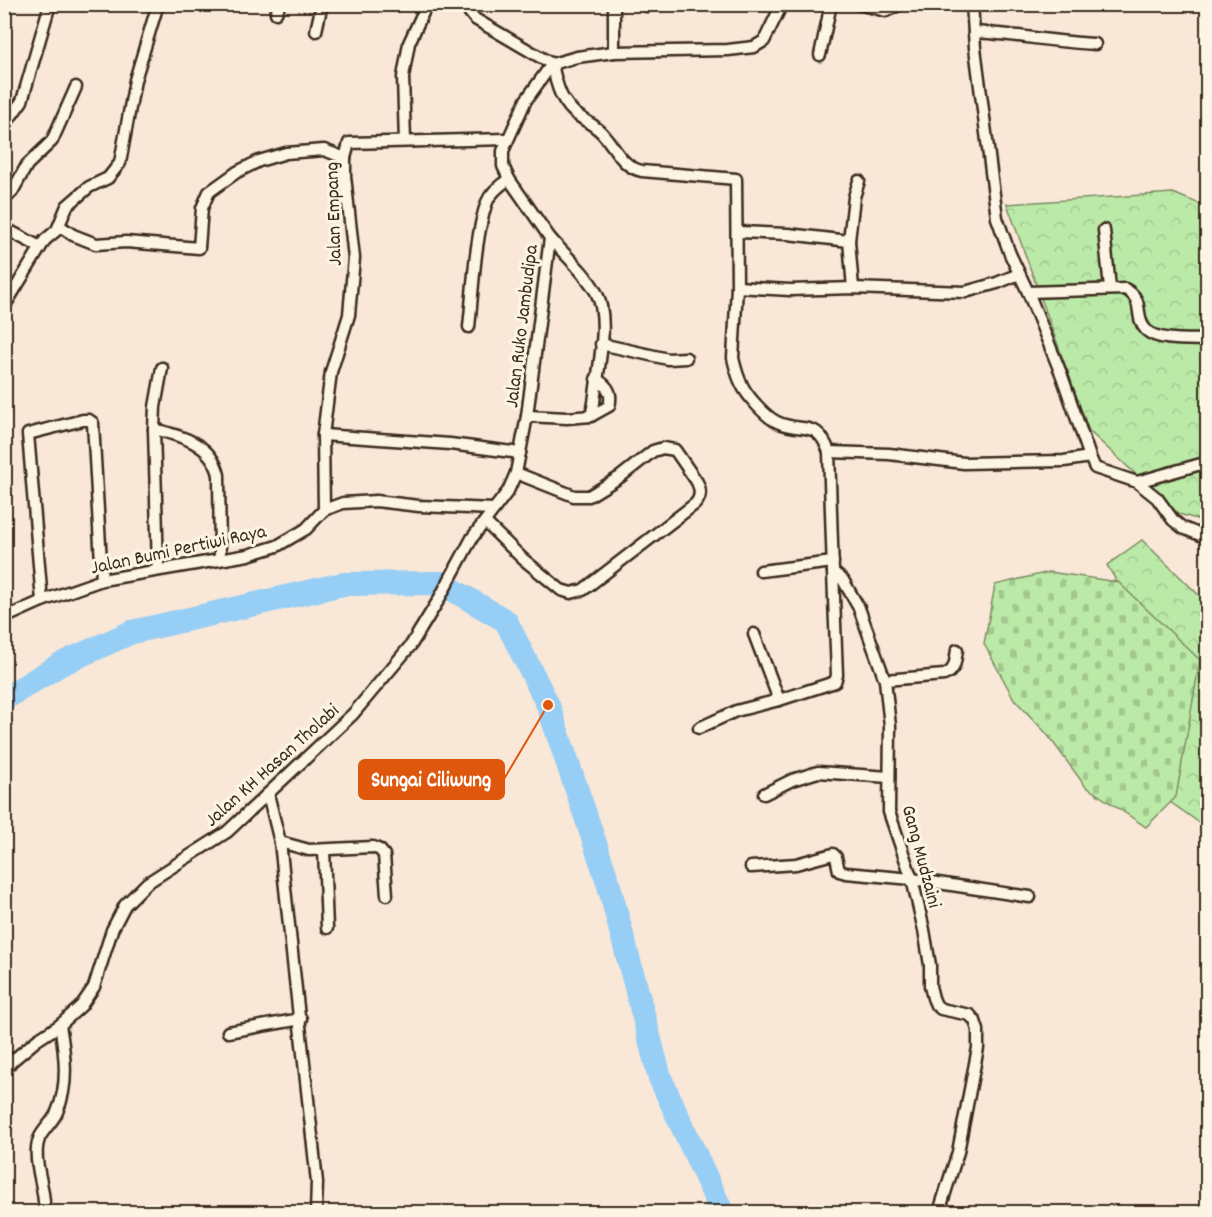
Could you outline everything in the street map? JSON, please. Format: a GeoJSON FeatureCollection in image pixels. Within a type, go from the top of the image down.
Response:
{"type":"FeatureCollection","features":[{"type":"Feature","properties":{"kind":"street"},"geometry":{"type":"LineString","coordinates":[[4,126],[22,101],[50,4]]}},
{"type":"Feature","properties":{"kind":"street"},"geometry":{"type":"LineString","coordinates":[[4,307],[40,247],[60,226],[67,206],[89,188],[108,178],[120,163],[135,80],[158,4]]}},
{"type":"Feature","properties":{"kind":"street"},"geometry":{"type":"LineString","coordinates":[[316,31],[322,4]]}},
{"type":"Feature","properties":{"kind":"street"},"geometry":{"type":"LineString","coordinates":[[405,141],[403,76],[409,43],[427,4]]}},
{"type":"Feature","properties":{"kind":"street"},"geometry":{"type":"LineString","coordinates":[[464,4],[475,19],[552,64],[577,57],[614,52],[728,50],[754,47],[764,41],[782,4]]}},
{"type":"Feature","properties":{"kind":"street"},"geometry":{"type":"LineString","coordinates":[[614,52],[615,4]]}},
{"type":"Feature","properties":{"kind":"street"},"geometry":{"type":"LineString","coordinates":[[820,55],[831,4]]}},
{"type":"Feature","properties":{"kind":"street"},"geometry":{"type":"LineString","coordinates":[[858,4],[886,11],[901,4]]}},
{"type":"Feature","properties":{"kind":"street"},"geometry":{"type":"LineString","coordinates":[[972,4],[993,200],[1003,234],[1062,376],[1090,457],[1095,468],[1137,482],[1157,498],[1173,520],[1183,528],[1208,538]]}},
{"type":"Feature","properties":{"kind":"street"},"geometry":{"type":"LineString","coordinates":[[974,32],[1095,44]]}},
{"type":"Feature","properties":{"kind":"street"},"geometry":{"type":"LineString","coordinates":[[552,64],[562,98],[575,116],[599,130],[632,168],[642,171],[736,178],[738,232],[733,358],[742,386],[766,415],[775,421],[788,426],[817,431],[824,437],[829,452],[837,675],[835,682],[736,711],[699,728]]}},
{"type":"Feature","properties":{"kind":"street","name":"Jalan Ruko Jambudipa"},"geometry":{"type":"LineString","coordinates":[[472,538],[508,491],[516,473],[527,416],[550,238],[509,179],[503,166],[503,151],[526,100],[552,64]]}},
{"type":"Feature","properties":{"kind":"street"},"geometry":{"type":"LineString","coordinates":[[4,200],[12,192],[27,165],[52,141],[76,87]]}},
{"type":"Feature","properties":{"kind":"street","name":"Jalan Empang"},"geometry":{"type":"LineString","coordinates":[[324,510],[323,435],[331,372],[349,315],[354,258],[348,212],[345,158],[349,143],[507,139]]}},
{"type":"Feature","properties":{"kind":"street"},"geometry":{"type":"LineString","coordinates":[[60,226],[73,235],[96,244],[126,242],[199,248],[202,208],[209,192],[237,172],[259,160],[286,153],[324,150],[345,158]]}},
{"type":"Feature","properties":{"kind":"street"},"geometry":{"type":"LineString","coordinates":[[469,327],[487,201],[495,189],[509,179]]}},
{"type":"Feature","properties":{"kind":"street"},"geometry":{"type":"LineString","coordinates":[[853,288],[849,241],[854,197],[859,181]]}},
{"type":"Feature","properties":{"kind":"street"},"geometry":{"type":"LineString","coordinates":[[4,228],[40,247]]}},
{"type":"Feature","properties":{"kind":"street"},"geometry":{"type":"LineString","coordinates":[[1104,230],[1110,288]]}},
{"type":"Feature","properties":{"kind":"street"},"geometry":{"type":"LineString","coordinates":[[738,232],[788,234],[849,241]]}},
{"type":"Feature","properties":{"kind":"street"},"geometry":{"type":"LineString","coordinates":[[550,238],[589,281],[601,306],[601,344],[591,416]]}},
{"type":"Feature","properties":{"kind":"street"},"geometry":{"type":"LineString","coordinates":[[737,287],[965,292],[1019,274]]}},
{"type":"Feature","properties":{"kind":"street"},"geometry":{"type":"LineString","coordinates":[[1028,292],[1125,289],[1133,293],[1138,301],[1143,324],[1147,331],[1157,336],[1208,340]]}},
{"type":"Feature","properties":{"kind":"street"},"geometry":{"type":"LineString","coordinates":[[601,344],[668,358],[686,358]]}},
{"type":"Feature","properties":{"kind":"street"},"geometry":{"type":"LineString","coordinates":[[158,569],[154,407],[162,368]]}},
{"type":"Feature","properties":{"kind":"street"},"geometry":{"type":"LineString","coordinates":[[527,416],[567,418],[591,416],[609,406],[611,399],[605,384],[596,379]]}},
{"type":"Feature","properties":{"kind":"street"},"geometry":{"type":"LineString","coordinates":[[42,601],[28,434],[83,420],[93,423],[102,580]]}},
{"type":"Feature","properties":{"kind":"street"},"geometry":{"type":"LineString","coordinates":[[154,429],[175,434],[200,446],[210,454],[216,464],[219,476],[220,559]]}},
{"type":"Feature","properties":{"kind":"street"},"geometry":{"type":"LineString","coordinates":[[323,435],[461,445],[520,453]]}},
{"type":"Feature","properties":{"kind":"street"},"geometry":{"type":"LineString","coordinates":[[485,522],[561,590],[572,592],[583,590],[695,504],[699,496],[697,482],[675,450],[670,448],[653,451],[620,477],[589,496],[574,496],[516,473]]}},
{"type":"Feature","properties":{"kind":"street"},"geometry":{"type":"LineString","coordinates":[[829,452],[889,454],[964,463],[1064,461],[1090,457]]}},
{"type":"Feature","properties":{"kind":"street"},"geometry":{"type":"LineString","coordinates":[[1137,482],[1208,462]]}},
{"type":"Feature","properties":{"kind":"street","name":"Jalan Bumi Pertiwi Raya"},"geometry":{"type":"LineString","coordinates":[[4,618],[42,601],[102,580],[248,555],[277,546],[306,529],[324,510],[343,503],[376,501],[420,506],[494,509]]}},
{"type":"Feature","properties":{"kind":"street","name":"Jalan KH Hasan Tholabi"},"geometry":{"type":"LineString","coordinates":[[4,1071],[12,1061],[81,1006],[94,987],[112,930],[125,905],[147,883],[227,832],[352,714],[388,674],[411,645],[472,538]]}},
{"type":"Feature","properties":{"kind":"street"},"geometry":{"type":"LineString","coordinates":[[761,571],[833,567]]}},
{"type":"Feature","properties":{"kind":"street","name":"Gang Mudzaini"},"geometry":{"type":"LineString","coordinates":[[833,567],[859,608],[885,681],[890,726],[889,812],[912,879],[928,957],[930,986],[936,1005],[941,1009],[970,1015],[978,1030],[978,1048],[958,1152],[939,1212]]}},
{"type":"Feature","properties":{"kind":"street"},"geometry":{"type":"LineString","coordinates":[[754,634],[779,700]]}},
{"type":"Feature","properties":{"kind":"street"},"geometry":{"type":"LineString","coordinates":[[885,681],[950,673],[954,667],[957,650]]}},
{"type":"Feature","properties":{"kind":"street"},"geometry":{"type":"LineString","coordinates":[[764,794],[792,780],[818,772],[889,777]]}},
{"type":"Feature","properties":{"kind":"street"},"geometry":{"type":"LineString","coordinates":[[268,794],[280,842],[301,1019],[318,1182],[316,1212]]}},
{"type":"Feature","properties":{"kind":"street"},"geometry":{"type":"LineString","coordinates":[[280,842],[309,850],[373,847],[380,850],[384,855],[387,895]]}},
{"type":"Feature","properties":{"kind":"street"},"geometry":{"type":"LineString","coordinates":[[324,850],[327,928]]}},
{"type":"Feature","properties":{"kind":"street"},"geometry":{"type":"LineString","coordinates":[[751,867],[796,864],[833,854],[836,856],[837,868],[841,872],[912,879],[1030,897]]}},
{"type":"Feature","properties":{"kind":"street"},"geometry":{"type":"LineString","coordinates":[[228,1032],[301,1019]]}},
{"type":"Feature","properties":{"kind":"street"},"geometry":{"type":"LineString","coordinates":[[44,1202],[36,1160],[39,1138],[56,1114],[62,1095],[65,1055],[60,1025]]}},
{"type":"Feature","properties":{"kind":"green space"},"geometry":{"type":"Polygon","coordinates":[[[1173,193],[1207,207],[1207,522],[1179,514],[1089,431],[1007,204],[1173,193]]]}},
{"type":"Feature","properties":{"kind":"green space"},"geometry":{"type":"Polygon","coordinates":[[[1142,540],[1203,599],[1207,596],[1207,828],[1143,783],[1166,667],[1107,565],[1142,540]]]}},
{"type":"Feature","properties":{"kind":"green space"},"geometry":{"type":"Polygon","coordinates":[[[1049,572],[1118,582],[1200,660],[1176,797],[1146,827],[1085,786],[1047,734],[1014,699],[984,644],[995,585],[1049,572]]]}},
{"type":"Feature","properties":{"kind":"waterway"},"geometry":{"type":"LineString","coordinates":[[4,699],[61,664],[132,632],[343,584],[441,583],[506,621],[548,705],[608,882],[660,1078],[722,1212]]}},
{"type":"Feature","properties":{"kind":"place","name":"Sungai Ciliwung"},"geometry":{"type":"Point","coordinates":[548,705]}}]}
